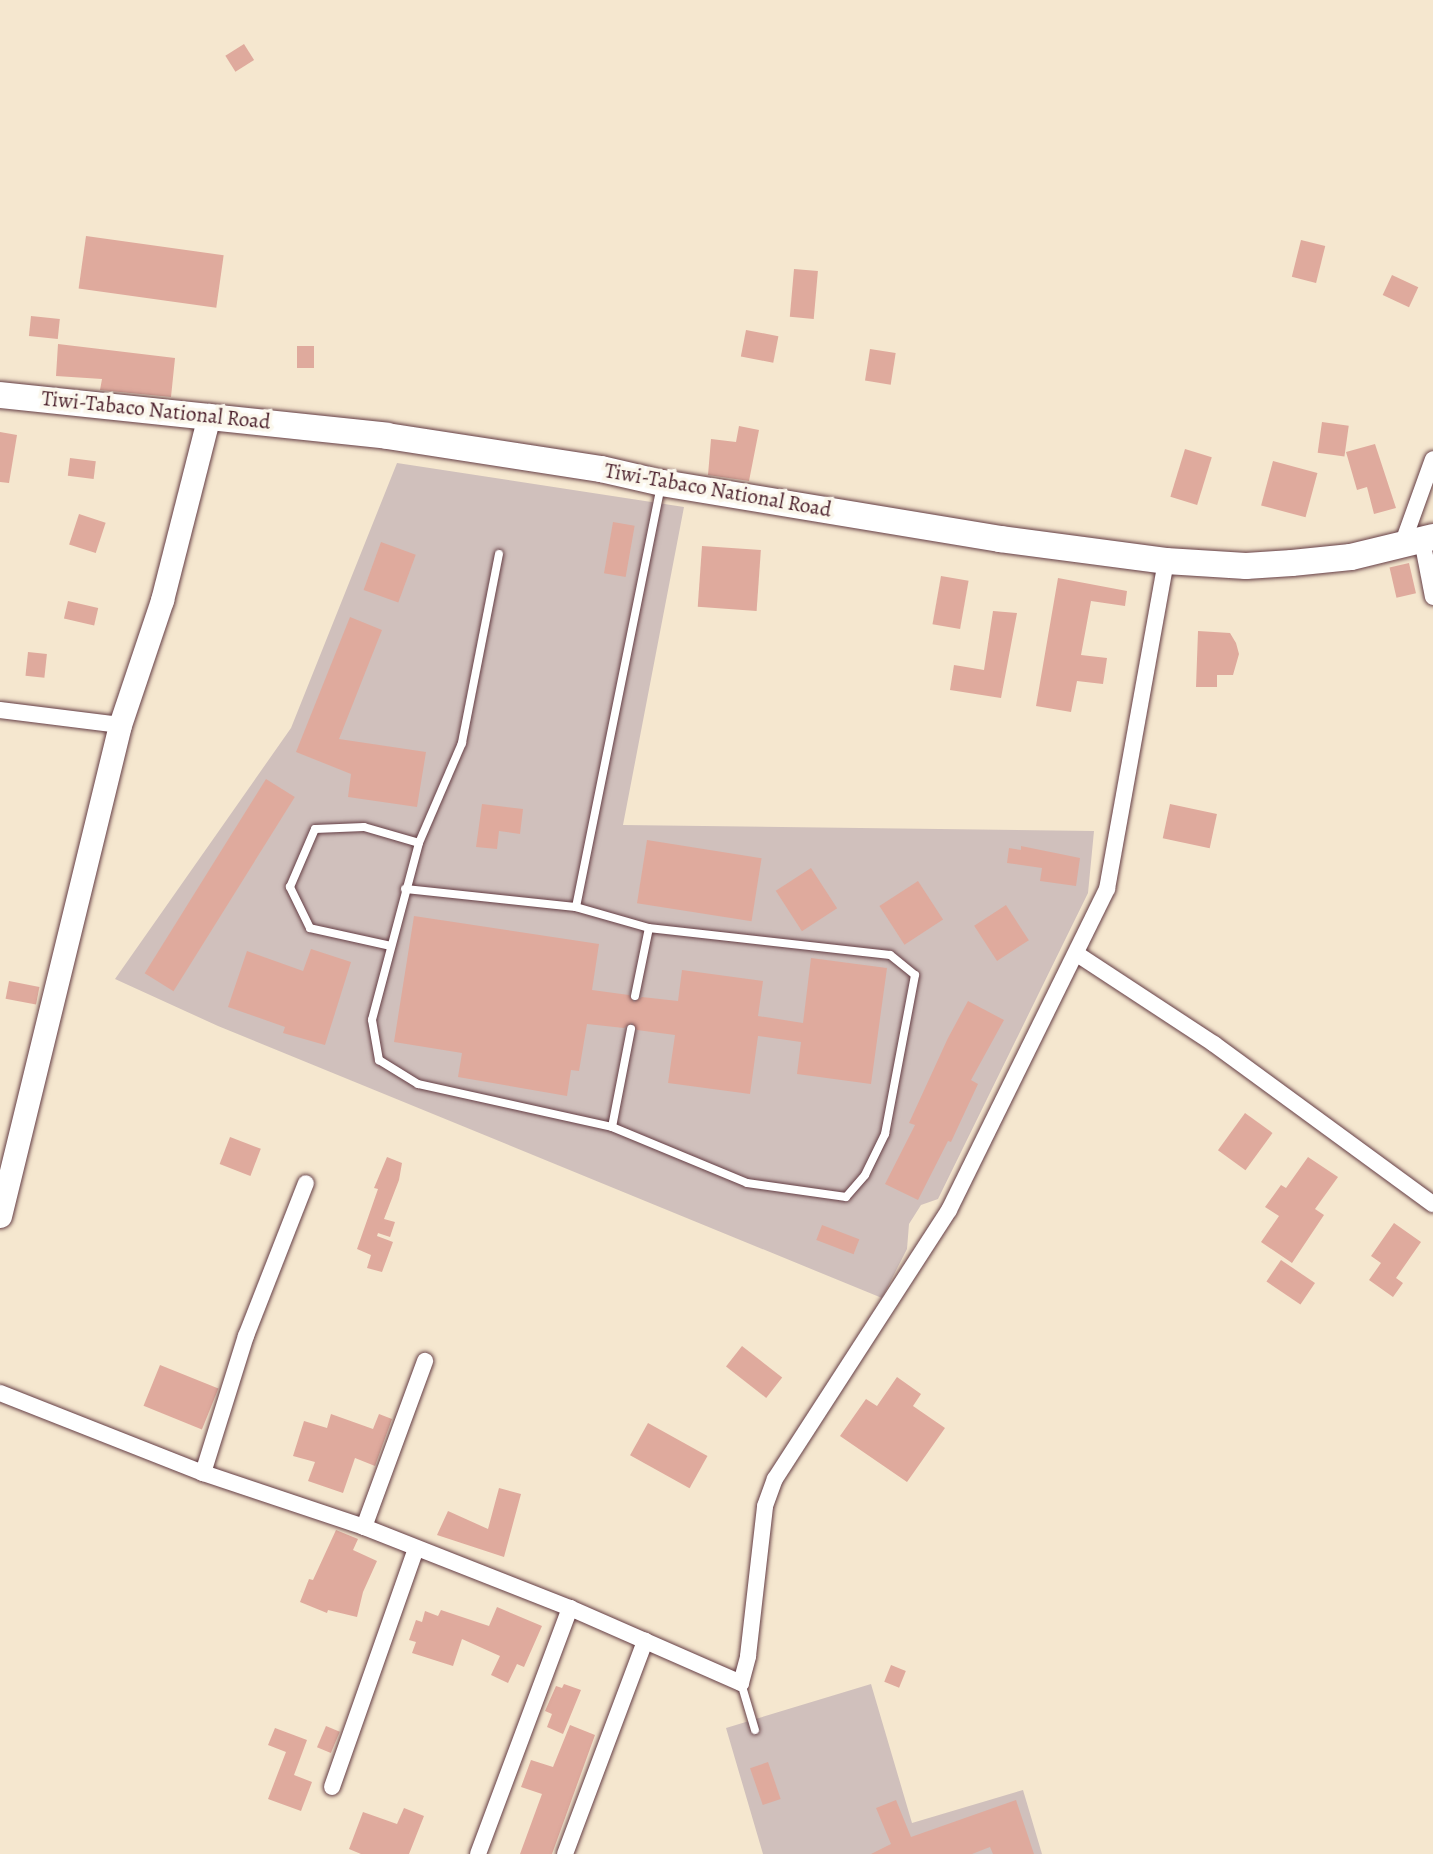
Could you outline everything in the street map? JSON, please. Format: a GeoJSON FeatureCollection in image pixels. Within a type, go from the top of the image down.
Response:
{"type":"FeatureCollection","features":[{"type":"Feature","properties":{"kind":"main road","name":"Tiwi-Tabaco National Road"},"geometry":{"type":"LineString","coordinates":[[0,395],[209,415],[387,436],[601,469],[662,482],[1000,539],[1166,561],[1246,566],[1292,563],[1351,557],[1419,541]]}},
{"type":"Feature","properties":{"kind":"main road"},"geometry":{"type":"LineString","coordinates":[[0,1216],[120,725],[162,600],[209,415]]}},
{"type":"Feature","properties":{"kind":"street"},"geometry":{"type":"LineString","coordinates":[[1433,459],[1419,541],[1433,597]]}},
{"type":"Feature","properties":{"kind":"street"},"geometry":{"type":"LineString","coordinates":[[0,1393],[204,1474],[364,1527],[569,1608],[741,1683],[748,1656],[765,1506],[775,1479],[949,1210],[1107,889],[1166,561]]}},
{"type":"Feature","properties":{"kind":"street"},"geometry":{"type":"LineString","coordinates":[[0,710],[120,725]]}},
{"type":"Feature","properties":{"kind":"street"},"geometry":{"type":"LineString","coordinates":[[1077,954],[1214,1044],[1433,1204]]}},
{"type":"Feature","properties":{"kind":"street"},"geometry":{"type":"LineString","coordinates":[[204,1474],[246,1336],[306,1183]]}},
{"type":"Feature","properties":{"kind":"street"},"geometry":{"type":"LineString","coordinates":[[364,1527],[425,1361]]}},
{"type":"Feature","properties":{"kind":"street"},"geometry":{"type":"LineString","coordinates":[[332,1787],[416,1548]]}},
{"type":"Feature","properties":{"kind":"street"},"geometry":{"type":"LineString","coordinates":[[478,1854],[569,1608]]}},
{"type":"Feature","properties":{"kind":"street"},"geometry":{"type":"LineString","coordinates":[[565,1854],[645,1641]]}},
{"type":"Feature","properties":{"kind":"lane"},"geometry":{"type":"LineString","coordinates":[[576,907],[662,482]]}},
{"type":"Feature","properties":{"kind":"lane"},"geometry":{"type":"LineString","coordinates":[[405,889],[576,907],[649,928],[890,956],[915,975],[885,1134],[865,1175],[846,1197],[747,1183],[612,1127],[418,1084],[379,1060],[372,1020],[405,889],[418,842],[462,743],[499,554]]}},
{"type":"Feature","properties":{"kind":"lane"},"geometry":{"type":"LineString","coordinates":[[391,946],[310,928],[290,887],[315,829],[364,827],[418,842]]}},
{"type":"Feature","properties":{"kind":"lane"},"geometry":{"type":"LineString","coordinates":[[635,996],[649,928]]}},
{"type":"Feature","properties":{"kind":"lane"},"geometry":{"type":"LineString","coordinates":[[612,1127],[631,1029]]}},
{"type":"Feature","properties":{"kind":"lane"},"geometry":{"type":"LineString","coordinates":[[741,1683],[755,1730]]}},
{"type":"Feature","properties":{"kind":"shaded area"},"geometry":{"type":"Polygon","coordinates":[[[397,463],[684,507],[623,825],[1094,831],[1088,893],[938,1199],[921,1205],[909,1224],[907,1249],[882,1298],[218,1026],[115,979],[291,728],[397,463]]]}},
{"type":"Feature","properties":{"kind":"shaded area"},"geometry":{"type":"Polygon","coordinates":[[[871,1684],[912,1823],[1023,1790],[1042,1854],[763,1854],[726,1728],[871,1684]]]}},
{"type":"Feature","properties":{"kind":"building"},"geometry":{"type":"Polygon","coordinates":[[[244,44],[254,60],[235,72],[225,56],[244,44]]]}},
{"type":"Feature","properties":{"kind":"building"},"geometry":{"type":"Polygon","coordinates":[[[86,236],[224,255],[216,308],[79,288],[86,236]]]}},
{"type":"Feature","properties":{"kind":"building"},"geometry":{"type":"Polygon","coordinates":[[[1301,240],[1325,246],[1316,283],[1292,277],[1301,240]]]}},
{"type":"Feature","properties":{"kind":"building"},"geometry":{"type":"Polygon","coordinates":[[[794,269],[818,271],[814,319],[790,317],[794,269]]]}},
{"type":"Feature","properties":{"kind":"building"},"geometry":{"type":"Polygon","coordinates":[[[1392,275],[1418,287],[1409,307],[1383,295],[1392,275]]]}},
{"type":"Feature","properties":{"kind":"building"},"geometry":{"type":"Polygon","coordinates":[[[31,316],[60,319],[58,339],[29,336],[31,316]]]}},
{"type":"Feature","properties":{"kind":"building"},"geometry":{"type":"Polygon","coordinates":[[[746,330],[778,336],[773,363],[741,357],[746,330]]]}},
{"type":"Feature","properties":{"kind":"building"},"geometry":{"type":"Polygon","coordinates":[[[58,344],[175,358],[171,397],[100,390],[102,379],[56,376],[58,344]]]}},
{"type":"Feature","properties":{"kind":"building"},"geometry":{"type":"Polygon","coordinates":[[[297,346],[314,346],[314,368],[297,368],[297,346]]]}},
{"type":"Feature","properties":{"kind":"building"},"geometry":{"type":"Polygon","coordinates":[[[870,349],[896,353],[891,385],[865,381],[870,349]]]}},
{"type":"Feature","properties":{"kind":"building"},"geometry":{"type":"Polygon","coordinates":[[[1322,422],[1349,426],[1344,456],[1318,453],[1322,422]]]}},
{"type":"Feature","properties":{"kind":"building"},"geometry":{"type":"Polygon","coordinates":[[[739,426],[759,430],[749,481],[708,475],[711,439],[736,442],[739,426]]]}},
{"type":"Feature","properties":{"kind":"building"},"geometry":{"type":"Polygon","coordinates":[[[0,432],[17,435],[9,483],[0,482],[0,432]]]}},
{"type":"Feature","properties":{"kind":"building"},"geometry":{"type":"Polygon","coordinates":[[[1375,444],[1396,508],[1374,514],[1367,487],[1357,490],[1346,452],[1375,444]]]}},
{"type":"Feature","properties":{"kind":"building"},"geometry":{"type":"Polygon","coordinates":[[[1185,449],[1212,457],[1197,505],[1170,497],[1185,449]]]}},
{"type":"Feature","properties":{"kind":"building"},"geometry":{"type":"Polygon","coordinates":[[[70,458],[96,461],[94,479],[68,476],[70,458]]]}},
{"type":"Feature","properties":{"kind":"building"},"geometry":{"type":"Polygon","coordinates":[[[1273,461],[1317,473],[1306,517],[1261,505],[1273,461]]]}},
{"type":"Feature","properties":{"kind":"building"},"geometry":{"type":"Polygon","coordinates":[[[79,514],[106,523],[96,553],[69,544],[79,514]]]}},
{"type":"Feature","properties":{"kind":"building"},"geometry":{"type":"Polygon","coordinates":[[[613,522],[635,526],[626,577],[604,573],[613,522]]]}},
{"type":"Feature","properties":{"kind":"building"},"geometry":{"type":"Polygon","coordinates":[[[381,542],[416,555],[398,603],[364,590],[381,542]]]}},
{"type":"Feature","properties":{"kind":"building"},"geometry":{"type":"Polygon","coordinates":[[[702,546],[761,550],[757,611],[698,607],[702,546]]]}},
{"type":"Feature","properties":{"kind":"building"},"geometry":{"type":"Polygon","coordinates":[[[1409,563],[1416,593],[1396,598],[1390,567],[1409,563]]]}},
{"type":"Feature","properties":{"kind":"building"},"geometry":{"type":"Polygon","coordinates":[[[941,576],[969,581],[960,629],[932,624],[941,576]]]}},
{"type":"Feature","properties":{"kind":"building"},"geometry":{"type":"Polygon","coordinates":[[[1058,578],[1127,591],[1125,606],[1091,601],[1081,655],[1107,658],[1103,684],[1077,681],[1071,712],[1036,706],[1058,578]]]}},
{"type":"Feature","properties":{"kind":"building"},"geometry":{"type":"Polygon","coordinates":[[[68,601],[98,608],[94,626],[64,619],[68,601]]]}},
{"type":"Feature","properties":{"kind":"building"},"geometry":{"type":"Polygon","coordinates":[[[993,611],[1017,613],[1001,698],[950,690],[954,665],[984,670],[993,611]]]}},
{"type":"Feature","properties":{"kind":"building"},"geometry":{"type":"Polygon","coordinates":[[[350,617],[382,630],[339,739],[426,752],[417,807],[348,797],[351,774],[296,752],[350,617]]]}},
{"type":"Feature","properties":{"kind":"building"},"geometry":{"type":"Polygon","coordinates":[[[1198,631],[1230,633],[1236,643],[1239,654],[1233,675],[1217,675],[1217,687],[1196,687],[1198,631]]]}},
{"type":"Feature","properties":{"kind":"building"},"geometry":{"type":"Polygon","coordinates":[[[28,652],[47,654],[44,678],[25,676],[28,652]]]}},
{"type":"Feature","properties":{"kind":"building"},"geometry":{"type":"Polygon","coordinates":[[[266,779],[295,797],[173,991],[145,973],[266,779]]]}},
{"type":"Feature","properties":{"kind":"building"},"geometry":{"type":"Polygon","coordinates":[[[482,804],[523,809],[520,834],[499,831],[497,849],[476,847],[482,804]]]}},
{"type":"Feature","properties":{"kind":"building"},"geometry":{"type":"Polygon","coordinates":[[[1170,804],[1217,814],[1210,848],[1163,838],[1170,804]]]}},
{"type":"Feature","properties":{"kind":"building"},"geometry":{"type":"Polygon","coordinates":[[[647,840],[762,858],[752,921],[637,903],[647,840]]]}},
{"type":"Feature","properties":{"kind":"building"},"geometry":{"type":"Polygon","coordinates":[[[1021,846],[1080,858],[1076,886],[1040,881],[1042,868],[1007,863],[1009,848],[1021,850],[1021,846]]]}},
{"type":"Feature","properties":{"kind":"building"},"geometry":{"type":"Polygon","coordinates":[[[811,868],[837,908],[802,931],[776,891],[811,868]]]}},
{"type":"Feature","properties":{"kind":"building"},"geometry":{"type":"Polygon","coordinates":[[[918,881],[943,920],[904,945],[879,906],[918,881]]]}},
{"type":"Feature","properties":{"kind":"building"},"geometry":{"type":"Polygon","coordinates":[[[1006,905],[1029,940],[997,961],[974,926],[1006,905]]]}},
{"type":"Feature","properties":{"kind":"building"},"geometry":{"type":"Polygon","coordinates":[[[414,916],[599,944],[592,990],[629,995],[634,1002],[642,997],[678,1001],[682,970],[763,981],[758,1016],[803,1023],[811,958],[887,968],[871,1084],[797,1074],[801,1042],[758,1036],[750,1094],[668,1083],[675,1035],[637,1030],[632,1023],[624,1028],[587,1024],[579,1071],[571,1070],[567,1096],[458,1077],[462,1053],[394,1042],[414,916]]]}},
{"type":"Feature","properties":{"kind":"building"},"geometry":{"type":"Polygon","coordinates":[[[311,949],[351,962],[325,1045],[283,1033],[285,1027],[228,1007],[247,951],[303,971],[311,949]]]}},
{"type":"Feature","properties":{"kind":"building"},"geometry":{"type":"Polygon","coordinates":[[[9,981],[39,987],[36,1005],[6,999],[9,981]]]}},
{"type":"Feature","properties":{"kind":"building"},"geometry":{"type":"Polygon","coordinates":[[[968,1001],[1004,1020],[971,1080],[978,1084],[951,1142],[948,1141],[918,1200],[885,1184],[915,1125],[909,1123],[968,1001]]]}},
{"type":"Feature","properties":{"kind":"building"},"geometry":{"type":"Polygon","coordinates":[[[1245,1113],[1273,1133],[1245,1170],[1218,1150],[1245,1113]]]}},
{"type":"Feature","properties":{"kind":"building"},"geometry":{"type":"Polygon","coordinates":[[[230,1137],[261,1149],[250,1176],[220,1164],[230,1137]]]}},
{"type":"Feature","properties":{"kind":"building"},"geometry":{"type":"Polygon","coordinates":[[[387,1157],[402,1163],[399,1180],[384,1219],[395,1222],[390,1237],[378,1233],[377,1236],[393,1242],[382,1272],[367,1268],[371,1255],[357,1249],[378,1189],[374,1188],[387,1157]]]}},
{"type":"Feature","properties":{"kind":"building"},"geometry":{"type":"Polygon","coordinates":[[[1308,1157],[1338,1177],[1315,1209],[1324,1215],[1292,1263],[1261,1242],[1279,1216],[1265,1207],[1281,1185],[1286,1188],[1308,1157]]]}},
{"type":"Feature","properties":{"kind":"building"},"geometry":{"type":"Polygon","coordinates":[[[1394,1223],[1421,1242],[1396,1278],[1403,1283],[1393,1297],[1369,1280],[1381,1263],[1371,1256],[1394,1223]]]}},
{"type":"Feature","properties":{"kind":"building"},"geometry":{"type":"Polygon","coordinates":[[[822,1225],[859,1239],[854,1254],[816,1240],[822,1225]]]}},
{"type":"Feature","properties":{"kind":"building"},"geometry":{"type":"Polygon","coordinates":[[[1281,1260],[1315,1283],[1300,1304],[1266,1282],[1281,1260]]]}},
{"type":"Feature","properties":{"kind":"building"},"geometry":{"type":"Polygon","coordinates":[[[742,1346],[782,1377],[766,1398],[726,1366],[742,1346]]]}},
{"type":"Feature","properties":{"kind":"building"},"geometry":{"type":"Polygon","coordinates":[[[160,1365],[218,1389],[202,1429],[144,1406],[160,1365]]]}},
{"type":"Feature","properties":{"kind":"building"},"geometry":{"type":"Polygon","coordinates":[[[897,1377],[921,1394],[913,1406],[945,1428],[907,1482],[840,1436],[866,1399],[877,1406],[897,1377]]]}},
{"type":"Feature","properties":{"kind":"building"},"geometry":{"type":"Polygon","coordinates":[[[331,1414],[373,1429],[379,1414],[392,1419],[375,1466],[355,1458],[343,1493],[308,1481],[315,1462],[293,1456],[304,1421],[327,1428],[331,1414]]]}},
{"type":"Feature","properties":{"kind":"building"},"geometry":{"type":"Polygon","coordinates":[[[648,1423],[707,1456],[690,1488],[630,1455],[648,1423]]]}},
{"type":"Feature","properties":{"kind":"building"},"geometry":{"type":"Polygon","coordinates":[[[499,1488],[521,1494],[504,1557],[437,1535],[448,1511],[488,1529],[499,1488]]]}},
{"type":"Feature","properties":{"kind":"building"},"geometry":{"type":"Polygon","coordinates":[[[336,1530],[358,1539],[353,1550],[377,1561],[363,1592],[357,1617],[328,1610],[327,1613],[300,1602],[309,1579],[313,1580],[336,1530]]]}},
{"type":"Feature","properties":{"kind":"building"},"geometry":{"type":"Polygon","coordinates":[[[497,1607],[542,1626],[524,1667],[517,1664],[508,1683],[491,1675],[500,1656],[462,1639],[453,1666],[412,1653],[416,1642],[409,1640],[416,1620],[422,1622],[425,1611],[438,1616],[441,1610],[489,1626],[497,1607]]]}},
{"type":"Feature","properties":{"kind":"building"},"geometry":{"type":"Polygon","coordinates":[[[891,1665],[906,1671],[899,1688],[884,1682],[891,1665]]]}},
{"type":"Feature","properties":{"kind":"building"},"geometry":{"type":"Polygon","coordinates":[[[564,1684],[581,1690],[563,1734],[547,1727],[552,1714],[545,1711],[556,1686],[562,1688],[564,1684]]]}},
{"type":"Feature","properties":{"kind":"building"},"geometry":{"type":"Polygon","coordinates":[[[570,1725],[595,1735],[552,1854],[520,1854],[542,1794],[521,1787],[531,1760],[553,1767],[570,1725]]]}},
{"type":"Feature","properties":{"kind":"building"},"geometry":{"type":"Polygon","coordinates":[[[326,1726],[340,1732],[331,1753],[317,1747],[326,1726]]]}},
{"type":"Feature","properties":{"kind":"building"},"geometry":{"type":"Polygon","coordinates":[[[275,1728],[307,1740],[294,1775],[312,1782],[301,1811],[268,1799],[286,1752],[268,1745],[275,1728]]]}},
{"type":"Feature","properties":{"kind":"building"},"geometry":{"type":"Polygon","coordinates":[[[768,1762],[781,1799],[763,1805],[750,1768],[768,1762]]]}},
{"type":"Feature","properties":{"kind":"building"},"geometry":{"type":"Polygon","coordinates":[[[896,1800],[911,1837],[1016,1800],[1034,1854],[993,1854],[990,1847],[972,1854],[871,1854],[891,1844],[876,1808],[896,1800]]]}},
{"type":"Feature","properties":{"kind":"building"},"geometry":{"type":"Polygon","coordinates":[[[404,1808],[424,1816],[409,1854],[361,1854],[349,1849],[363,1812],[397,1824],[404,1808]]]}}]}
